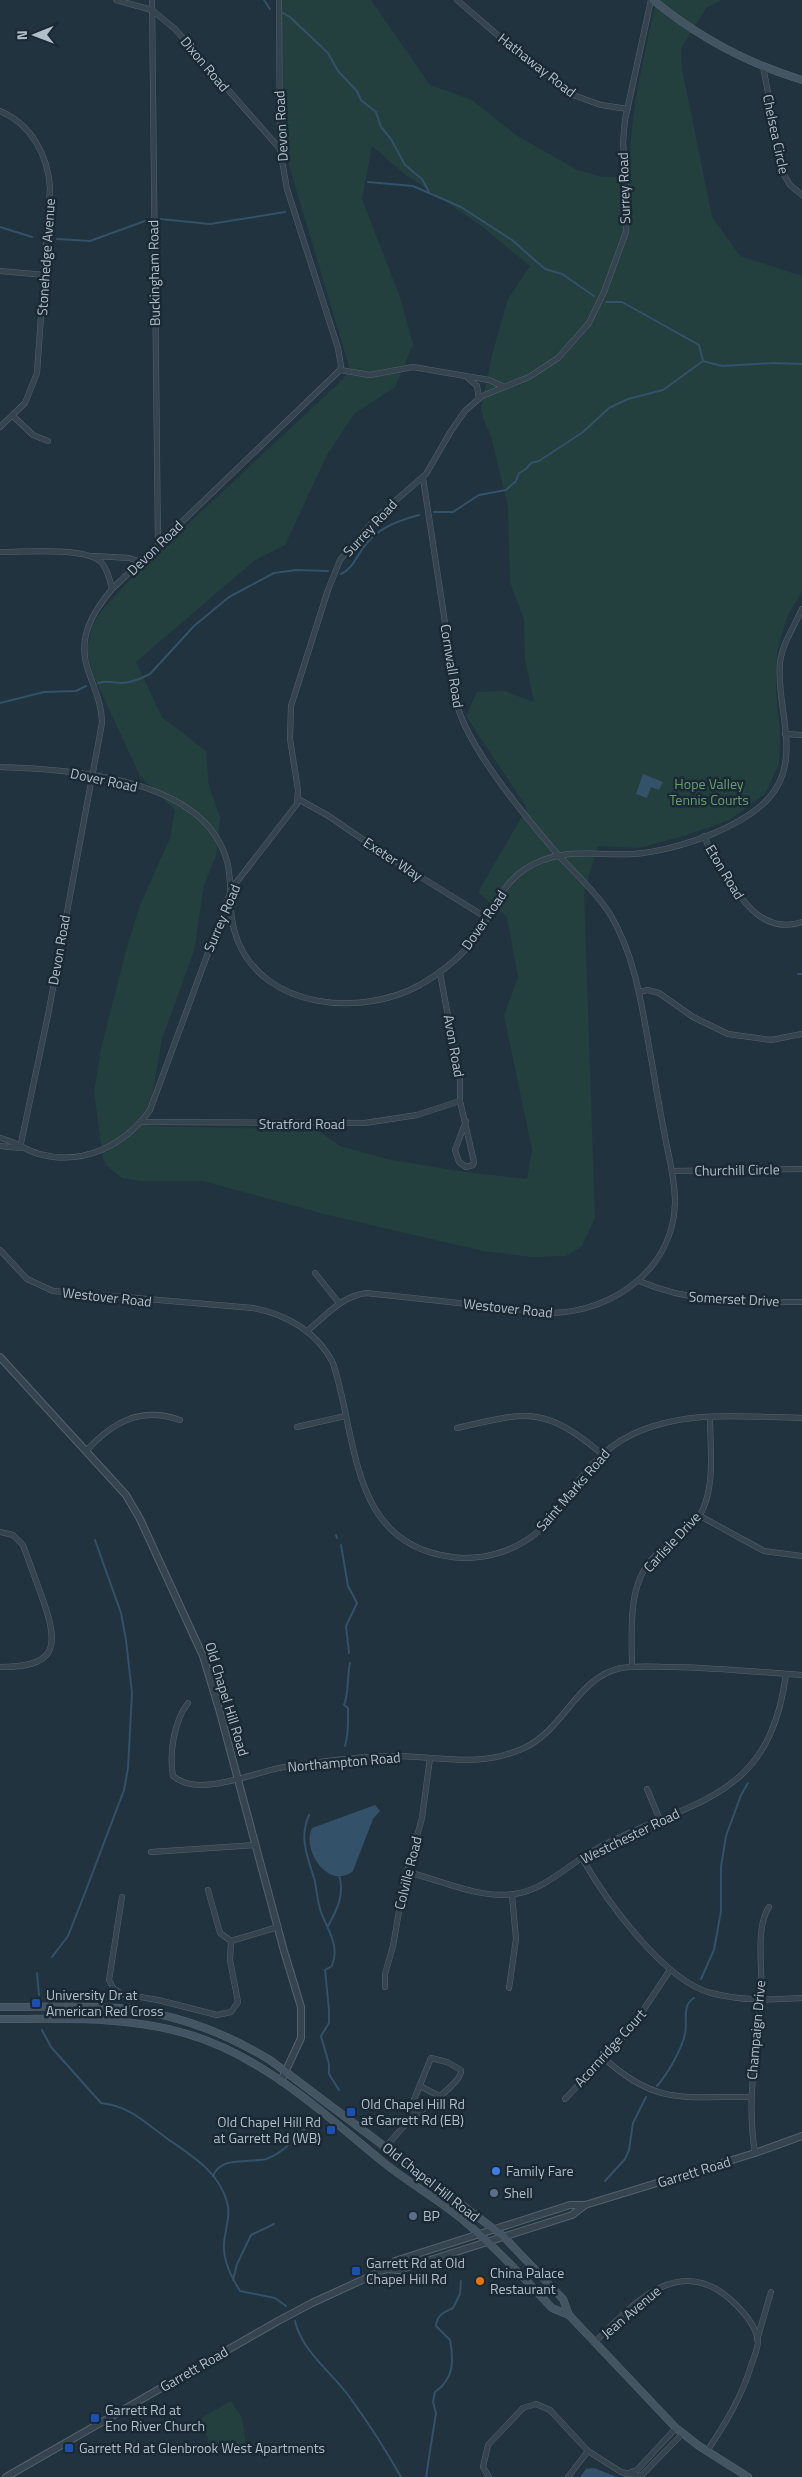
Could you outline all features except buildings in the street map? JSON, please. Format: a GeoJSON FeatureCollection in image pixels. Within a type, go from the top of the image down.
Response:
{"type":"FeatureCollection","features":[{"type":"Feature","properties":{"kind":"main road"},"geometry":{"type":"LineString","coordinates":[[652,0],[698,34],[763,66],[802,80]]}},
{"type":"Feature","properties":{"kind":"main road"},"geometry":{"type":"LineString","coordinates":[[0,2007],[103,2008],[163,2016],[249,2047],[287,2072]]}},
{"type":"Feature","properties":{"kind":"main road"},"geometry":{"type":"LineString","coordinates":[[0,2019],[106,2020],[166,2028],[230,2051],[281,2081]]}},
{"type":"Feature","properties":{"kind":"main road","name":"Old Chapel Hill Road"},"geometry":{"type":"LineString","coordinates":[[287,2072],[503,2236],[563,2298],[569,2315],[594,2343],[676,2428],[707,2451],[748,2477]]}},
{"type":"Feature","properties":{"kind":"main road","name":"Old Chapel Hill Road"},"geometry":{"type":"LineString","coordinates":[[281,2081],[320,2109],[408,2181],[463,2220],[552,2308],[569,2315]]}},
{"type":"Feature","properties":{"kind":"street","name":"Dixon Road"},"geometry":{"type":"LineString","coordinates":[[116,0],[152,10],[175,29],[280,149]]}},
{"type":"Feature","properties":{"kind":"street","name":"Buckingham Road"},"geometry":{"type":"LineString","coordinates":[[152,0],[158,546]]}},
{"type":"Feature","properties":{"kind":"street","name":"Devon Road"},"geometry":{"type":"LineString","coordinates":[[20,1148],[93,776],[102,716],[97,694],[86,663],[84,639],[93,613],[112,589],[340,370],[340,354],[287,188],[280,149],[279,0]]}},
{"type":"Feature","properties":{"kind":"street","name":"Hathaway Road"},"geometry":{"type":"LineString","coordinates":[[457,0],[573,95],[601,105],[628,109]]}},
{"type":"Feature","properties":{"kind":"street","name":"Surrey Road"},"geometry":{"type":"LineString","coordinates":[[20,1148],[61,1158],[82,1156],[118,1142],[142,1122],[159,1089],[232,888],[296,808],[298,799],[290,739],[291,706],[337,566],[349,547],[378,516],[423,478],[461,415],[479,398],[502,386],[529,377],[558,358],[584,330],[599,303],[622,247],[627,224],[627,196],[622,150],[628,109],[652,0]]}},
{"type":"Feature","properties":{"kind":"street","name":"Chelsea Circle"},"geometry":{"type":"LineString","coordinates":[[763,66],[783,173],[790,185],[802,195]]}},
{"type":"Feature","properties":{"kind":"street","name":"Stonehedge Avenue"},"geometry":{"type":"LineString","coordinates":[[0,111],[26,128],[38,144],[48,170],[50,196],[37,373],[29,394],[13,416],[0,427]]}},
{"type":"Feature","properties":{"kind":"street"},"geometry":{"type":"LineString","coordinates":[[0,271],[45,275]]}},
{"type":"Feature","properties":{"kind":"street"},"geometry":{"type":"LineString","coordinates":[[340,370],[370,375],[413,367],[468,378],[489,380],[502,386]]}},
{"type":"Feature","properties":{"kind":"street"},"geometry":{"type":"LineString","coordinates":[[468,378],[477,386],[479,398]]}},
{"type":"Feature","properties":{"kind":"street"},"geometry":{"type":"LineString","coordinates":[[13,416],[33,435],[48,441]]}},
{"type":"Feature","properties":{"kind":"street","name":"Cornwall Road"},"geometry":{"type":"LineString","coordinates":[[423,478],[458,708],[462,720],[490,766],[559,854]]}},
{"type":"Feature","properties":{"kind":"street"},"geometry":{"type":"LineString","coordinates":[[0,552],[58,553],[129,558],[140,562]]}},
{"type":"Feature","properties":{"kind":"street"},"geometry":{"type":"LineString","coordinates":[[94,556],[102,563],[112,589]]}},
{"type":"Feature","properties":{"kind":"street","name":"Dover Road"},"geometry":{"type":"LineString","coordinates":[[0,767],[56,770],[93,776],[157,793],[190,810],[208,826],[218,841],[230,870],[234,929],[245,954],[266,978],[291,993],[309,999],[336,1003],[371,1001],[410,990],[440,973],[472,942],[498,896],[513,878],[533,864],[559,854],[578,852],[646,853],[704,836],[738,821],[757,808],[774,791],[785,763],[786,734],[780,661],[786,641],[802,609]]}},
{"type":"Feature","properties":{"kind":"street"},"geometry":{"type":"LineString","coordinates":[[786,734],[802,736]]}},
{"type":"Feature","properties":{"kind":"street","name":"Exeter Way"},"geometry":{"type":"LineString","coordinates":[[298,799],[327,815],[397,862],[487,918]]}},
{"type":"Feature","properties":{"kind":"street","name":"Eton Road"},"geometry":{"type":"LineString","coordinates":[[704,836],[740,899],[752,912],[763,920],[780,925],[802,922]]}},
{"type":"Feature","properties":{"kind":"street","name":"Westover Road"},"geometry":{"type":"LineString","coordinates":[[0,1250],[27,1278],[53,1291],[157,1302],[254,1308],[271,1312],[307,1331],[339,1303],[354,1295],[377,1294],[540,1312],[567,1313],[606,1302],[639,1281],[656,1259],[670,1230],[675,1203],[672,1171],[630,959],[609,913],[559,854]]}},
{"type":"Feature","properties":{"kind":"street","name":"Avon Road"},"geometry":{"type":"LineString","coordinates":[[440,973],[460,1080],[460,1101],[466,1120],[474,1162],[473,1165],[466,1167],[459,1162],[455,1150],[466,1120]]}},
{"type":"Feature","properties":{"kind":"street"},"geometry":{"type":"LineString","coordinates":[[638,992],[648,990],[659,993],[693,1017],[728,1034],[770,1040],[802,1034]]}},
{"type":"Feature","properties":{"kind":"street","name":"Stratford Road"},"geometry":{"type":"LineString","coordinates":[[142,1122],[366,1123],[417,1115],[460,1101]]}},
{"type":"Feature","properties":{"kind":"street"},"geometry":{"type":"LineString","coordinates":[[0,1138],[9,1140],[20,1148]]}},
{"type":"Feature","properties":{"kind":"street"},"geometry":{"type":"LineString","coordinates":[[0,1146],[20,1148]]}},
{"type":"Feature","properties":{"kind":"street","name":"Churchill Circle"},"geometry":{"type":"LineString","coordinates":[[672,1171],[802,1169]]}},
{"type":"Feature","properties":{"kind":"street"},"geometry":{"type":"LineString","coordinates":[[315,1273],[339,1303]]}},
{"type":"Feature","properties":{"kind":"street","name":"Somerset Drive"},"geometry":{"type":"LineString","coordinates":[[639,1281],[688,1297],[735,1302],[802,1302]]}},
{"type":"Feature","properties":{"kind":"street","name":"Saint Marks Road"},"geometry":{"type":"LineString","coordinates":[[307,1331],[323,1346],[333,1363],[360,1480],[370,1504],[395,1532],[415,1546],[445,1556],[460,1558],[488,1556],[526,1540],[542,1528],[602,1454],[630,1435],[658,1423],[682,1417],[802,1418]]}},
{"type":"Feature","properties":{"kind":"street","name":"Old Chapel Hill Road"},"geometry":{"type":"LineString","coordinates":[[0,1357],[87,1450],[126,1495],[140,1519],[185,1616],[209,1676],[303,2021],[299,2045],[281,2081]]}},
{"type":"Feature","properties":{"kind":"street"},"geometry":{"type":"LineString","coordinates":[[87,1450],[106,1431],[128,1419],[152,1415],[180,1420]]}},
{"type":"Feature","properties":{"kind":"street"},"geometry":{"type":"LineString","coordinates":[[297,1427],[345,1416]]}},
{"type":"Feature","properties":{"kind":"street"},"geometry":{"type":"LineString","coordinates":[[457,1428],[509,1416],[537,1417],[569,1429],[602,1454]]}},
{"type":"Feature","properties":{"kind":"street","name":"Carlisle Drive"},"geometry":{"type":"LineString","coordinates":[[632,1667],[633,1601],[640,1578],[658,1553],[679,1538],[700,1516],[708,1490],[710,1417]]}},
{"type":"Feature","properties":{"kind":"street"},"geometry":{"type":"LineString","coordinates":[[700,1516],[764,1551],[802,1556]]}},
{"type":"Feature","properties":{"kind":"street"},"geometry":{"type":"LineString","coordinates":[[0,1532],[13,1535],[23,1545],[53,1633],[49,1652],[37,1662],[0,1666]]}},
{"type":"Feature","properties":{"kind":"street","name":"Northampton Road"},"geometry":{"type":"LineString","coordinates":[[188,1703],[180,1714],[178,1722],[171,1764],[173,1776],[186,1784],[215,1783],[278,1768],[317,1763],[381,1757],[479,1761],[506,1755],[523,1749],[547,1732],[597,1678],[612,1671],[632,1667],[695,1668],[802,1675]]}},
{"type":"Feature","properties":{"kind":"street","name":"Westchester Road"},"geometry":{"type":"LineString","coordinates":[[407,1872],[479,1892],[512,1895],[540,1886],[582,1858],[716,1795],[752,1764],[763,1749],[776,1722],[786,1674]]}},
{"type":"Feature","properties":{"kind":"street","name":"Colville Road"},"geometry":{"type":"LineString","coordinates":[[385,1988],[385,1974],[393,1946],[407,1872],[422,1818],[430,1758]]}},
{"type":"Feature","properties":{"kind":"street"},"geometry":{"type":"LineString","coordinates":[[647,1789],[660,1820]]}},
{"type":"Feature","properties":{"kind":"street"},"geometry":{"type":"LineString","coordinates":[[151,1852],[256,1845]]}},
{"type":"Feature","properties":{"kind":"street"},"geometry":{"type":"LineString","coordinates":[[582,1858],[607,1898],[635,1933],[670,1970],[686,1982],[710,1993],[760,2000],[802,1998]]}},
{"type":"Feature","properties":{"kind":"street"},"geometry":{"type":"LineString","coordinates":[[208,1890],[220,1932],[231,1941]]}},
{"type":"Feature","properties":{"kind":"street"},"geometry":{"type":"LineString","coordinates":[[509,1988],[516,1939],[512,1895]]}},
{"type":"Feature","properties":{"kind":"street"},"geometry":{"type":"LineString","coordinates":[[122,1897],[109,1980],[113,1988],[122,1994],[158,2000],[217,2015],[231,2012],[238,2002],[230,1960],[231,1941]]}},
{"type":"Feature","properties":{"kind":"street","name":"Champaign Drive"},"geometry":{"type":"LineString","coordinates":[[755,2154],[751,2134],[750,2097],[760,2000],[762,1921],[769,1907]]}},
{"type":"Feature","properties":{"kind":"street"},"geometry":{"type":"LineString","coordinates":[[231,1941],[278,1927]]}},
{"type":"Feature","properties":{"kind":"street","name":"Acornridge Court"},"geometry":{"type":"LineString","coordinates":[[565,2099],[641,2016],[670,1970]]}},
{"type":"Feature","properties":{"kind":"street"},"geometry":{"type":"LineString","coordinates":[[385,2148],[415,2115],[440,2096],[462,2074],[454,2065],[431,2058],[420,2080],[420,2086],[412,2108],[415,2115]]}},
{"type":"Feature","properties":{"kind":"street"},"geometry":{"type":"LineString","coordinates":[[604,2058],[632,2081],[657,2092],[683,2096],[750,2097]]}},
{"type":"Feature","properties":{"kind":"street"},"geometry":{"type":"LineString","coordinates":[[420,2086],[440,2096]]}},
{"type":"Feature","properties":{"kind":"street","name":"Garrett Road"},"geometry":{"type":"LineString","coordinates":[[6,2477],[300,2309],[386,2270],[395,2261],[570,2205],[585,2205],[755,2154],[802,2136]]}},
{"type":"Feature","properties":{"kind":"street","name":"Garrett Road"},"geometry":{"type":"LineString","coordinates":[[386,2270],[399,2270],[572,2215],[585,2205]]}},
{"type":"Feature","properties":{"kind":"street","name":"Jean Avenue"},"geometry":{"type":"LineString","coordinates":[[594,2343],[622,2316],[658,2287],[682,2281],[712,2287],[728,2297],[754,2329],[757,2340]]}},
{"type":"Feature","properties":{"kind":"street"},"geometry":{"type":"LineString","coordinates":[[707,2451],[728,2420],[745,2387],[771,2292]]}},
{"type":"Feature","properties":{"kind":"street"},"geometry":{"type":"LineString","coordinates":[[489,2477],[483,2467],[488,2445],[524,2408],[531,2405],[541,2404],[548,2408],[588,2451],[626,2474],[635,2476],[645,2474],[683,2433]]}},
{"type":"Feature","properties":{"kind":"street"},"geometry":{"type":"LineString","coordinates":[[626,2474],[637,2470],[676,2428]]}},
{"type":"Feature","properties":{"kind":"street"},"geometry":{"type":"LineString","coordinates":[[568,2477],[588,2451]]}},
{"type":"Feature","properties":{"kind":"green space","name":"Hope Valley Tennis Courts"},"geometry":{"type":"Polygon","coordinates":[[[281,0],[371,0],[430,85],[472,100],[516,135],[577,170],[603,177],[616,177],[630,166],[635,103],[656,0],[722,0],[706,8],[681,48],[682,69],[712,217],[740,256],[802,276],[802,591],[788,615],[777,650],[776,693],[780,731],[779,764],[765,794],[729,820],[687,835],[639,848],[598,846],[584,892],[595,1218],[582,1246],[566,1256],[532,1257],[483,1251],[328,1215],[203,1181],[141,1181],[122,1178],[107,1166],[103,1159],[94,1092],[101,1049],[126,950],[140,905],[170,838],[175,810],[140,776],[93,675],[87,650],[92,626],[102,610],[143,566],[341,381],[350,370],[285,152],[281,0]],[[372,146],[362,199],[401,300],[413,344],[395,387],[354,414],[327,455],[285,545],[255,560],[136,662],[162,717],[206,751],[209,786],[220,817],[216,856],[204,885],[194,951],[162,1039],[147,1126],[317,1130],[340,1146],[387,1159],[464,1172],[527,1179],[532,1149],[504,1016],[518,977],[507,917],[478,892],[527,808],[466,716],[477,692],[504,691],[534,702],[525,659],[524,619],[510,582],[508,507],[491,436],[481,409],[492,355],[508,299],[530,266],[479,224],[406,175],[372,146]]]}},
{"type":"Feature","properties":{"kind":"green space"},"geometry":{"type":"Polygon","coordinates":[[[231,2401],[242,2418],[246,2446],[211,2446],[200,2419],[231,2401]]]}},
{"type":"Feature","properties":{"kind":"water"},"geometry":{"type":"Polygon","coordinates":[[[643,774],[663,782],[659,790],[651,787],[647,798],[636,794],[643,774]]]}},
{"type":"Feature","properties":{"kind":"water"},"geometry":{"type":"Polygon","coordinates":[[[375,1805],[380,1811],[373,1819],[353,1871],[344,1876],[335,1876],[327,1872],[319,1865],[310,1847],[312,1828],[375,1805]]]}},
{"type":"Feature","properties":{"kind":"water"},"geometry":{"type":"Polygon","coordinates":[[[594,2468],[617,2477],[580,2477],[586,2469],[594,2468]]]}},
{"type":"Feature","properties":{"kind":"waterway"},"geometry":{"type":"LineString","coordinates":[[264,0],[270,9]]}},
{"type":"Feature","properties":{"kind":"waterway"},"geometry":{"type":"LineString","coordinates":[[283,13],[290,17],[328,53],[338,71],[357,91],[361,100],[376,112],[381,127],[391,139],[405,165],[422,179],[429,192]]}},
{"type":"Feature","properties":{"kind":"waterway"},"geometry":{"type":"LineString","coordinates":[[368,182],[413,186],[461,207],[512,240],[545,269],[562,274],[594,296]]}},
{"type":"Feature","properties":{"kind":"waterway"},"geometry":{"type":"LineString","coordinates":[[160,219],[210,224],[285,212]]}},
{"type":"Feature","properties":{"kind":"waterway"},"geometry":{"type":"LineString","coordinates":[[57,239],[90,241],[145,221]]}},
{"type":"Feature","properties":{"kind":"waterway"},"geometry":{"type":"LineString","coordinates":[[0,227],[32,237]]}},
{"type":"Feature","properties":{"kind":"waterway"},"geometry":{"type":"LineString","coordinates":[[606,302],[622,302],[699,345],[703,361]]}},
{"type":"Feature","properties":{"kind":"waterway"},"geometry":{"type":"LineString","coordinates":[[703,361],[722,366],[774,363],[802,364]]}},
{"type":"Feature","properties":{"kind":"waterway"},"geometry":{"type":"LineString","coordinates":[[434,512],[453,512],[479,495],[506,490],[516,481],[519,473],[531,463],[539,461],[583,432],[609,408],[628,399],[663,390],[703,361]]}},
{"type":"Feature","properties":{"kind":"waterway"},"geometry":{"type":"LineString","coordinates":[[341,574],[351,566],[363,548],[381,530],[419,515]]}},
{"type":"Feature","properties":{"kind":"waterway"},"geometry":{"type":"LineString","coordinates":[[98,683],[129,682],[150,674],[194,626],[229,597],[274,573],[296,570],[328,571]]}},
{"type":"Feature","properties":{"kind":"waterway"},"geometry":{"type":"LineString","coordinates":[[0,703],[44,692],[76,691],[86,686]]}},
{"type":"Feature","properties":{"kind":"waterway"},"geometry":{"type":"LineString","coordinates":[[52,1957],[68,1936],[124,1790],[128,1768],[132,1693],[126,1640],[121,1613],[95,1540]]}},
{"type":"Feature","properties":{"kind":"waterway"},"geometry":{"type":"LineString","coordinates":[[341,1545],[348,1586],[357,1603],[346,1626],[349,1653]]}},
{"type":"Feature","properties":{"kind":"waterway"},"geometry":{"type":"LineString","coordinates":[[345,1746],[348,1732],[348,1708],[344,1705],[347,1695],[350,1663]]}},
{"type":"Feature","properties":{"kind":"waterway"},"geometry":{"type":"LineString","coordinates":[[701,1979],[714,1950],[721,1911],[721,1867],[726,1836],[741,1795],[748,1783]]}},
{"type":"Feature","properties":{"kind":"waterway"},"geometry":{"type":"LineString","coordinates":[[309,1815],[306,1823],[305,1846],[320,1908],[335,1951],[332,1966],[325,1970],[329,2023],[321,2036],[329,2064],[329,2074],[339,2090]]}},
{"type":"Feature","properties":{"kind":"waterway"},"geometry":{"type":"LineString","coordinates":[[328,1926],[341,1895],[339,1875]]}},
{"type":"Feature","properties":{"kind":"waterway"},"geometry":{"type":"LineString","coordinates":[[37,1973],[39,1995]]}},
{"type":"Feature","properties":{"kind":"waterway"},"geometry":{"type":"LineString","coordinates":[[657,2086],[670,2068],[680,2047],[686,2029],[686,2009],[694,1998]]}},
{"type":"Feature","properties":{"kind":"waterway"},"geometry":{"type":"LineString","coordinates":[[42,2030],[51,2047],[101,2103],[120,2107],[135,2115],[193,2157],[210,2172],[223,2191],[227,2202],[228,2217],[224,2250],[228,2268],[240,2291],[275,2298],[286,2306]]}},
{"type":"Feature","properties":{"kind":"waterway"},"geometry":{"type":"LineString","coordinates":[[605,2181],[625,2159],[629,2150],[633,2123],[646,2097]]}},
{"type":"Feature","properties":{"kind":"waterway"},"geometry":{"type":"LineString","coordinates":[[213,2176],[222,2165],[266,2159],[279,2153],[312,2122]]}},
{"type":"Feature","properties":{"kind":"waterway"},"geometry":{"type":"LineString","coordinates":[[233,2280],[237,2264],[251,2235],[274,2224]]}},
{"type":"Feature","properties":{"kind":"waterway"},"geometry":{"type":"LineString","coordinates":[[426,2477],[436,2413],[433,2402],[435,2392],[446,2381],[452,2362],[450,2340],[436,2326],[441,2315],[453,2308],[460,2294],[461,2281]]}},
{"type":"Feature","properties":{"kind":"waterway"},"geometry":{"type":"LineString","coordinates":[[295,2321],[304,2343],[344,2389],[377,2437],[401,2477]]}},
{"type":"Feature","properties":{"kind":"place","name":"University Dr at American Red Cross"},"geometry":{"type":"Point","coordinates":[36,2003]}},
{"type":"Feature","properties":{"kind":"place","name":"Old Chapel Hill Rd at Garrett Rd (EB)"},"geometry":{"type":"Point","coordinates":[351,2112]}},
{"type":"Feature","properties":{"kind":"place","name":"Old Chapel Hill Rd at Garrett Rd (WB)"},"geometry":{"type":"Point","coordinates":[331,2130]}},
{"type":"Feature","properties":{"kind":"place","name":"Family Fare"},"geometry":{"type":"Point","coordinates":[496,2171]}},
{"type":"Feature","properties":{"kind":"place","name":"Shell"},"geometry":{"type":"Point","coordinates":[494,2193]}},
{"type":"Feature","properties":{"kind":"place","name":"BP"},"geometry":{"type":"Point","coordinates":[413,2216]}},
{"type":"Feature","properties":{"kind":"place","name":"Garrett Rd at Old Chapel Hill Rd"},"geometry":{"type":"Point","coordinates":[356,2271]}},
{"type":"Feature","properties":{"kind":"place","name":"China Palace Restaurant"},"geometry":{"type":"Point","coordinates":[480,2281]}},
{"type":"Feature","properties":{"kind":"place","name":"Garrett Rd at Eno River Church"},"geometry":{"type":"Point","coordinates":[95,2418]}},
{"type":"Feature","properties":{"kind":"place","name":"Garrett Rd at Glenbrook West Apartments"},"geometry":{"type":"Point","coordinates":[69,2448]}}]}
